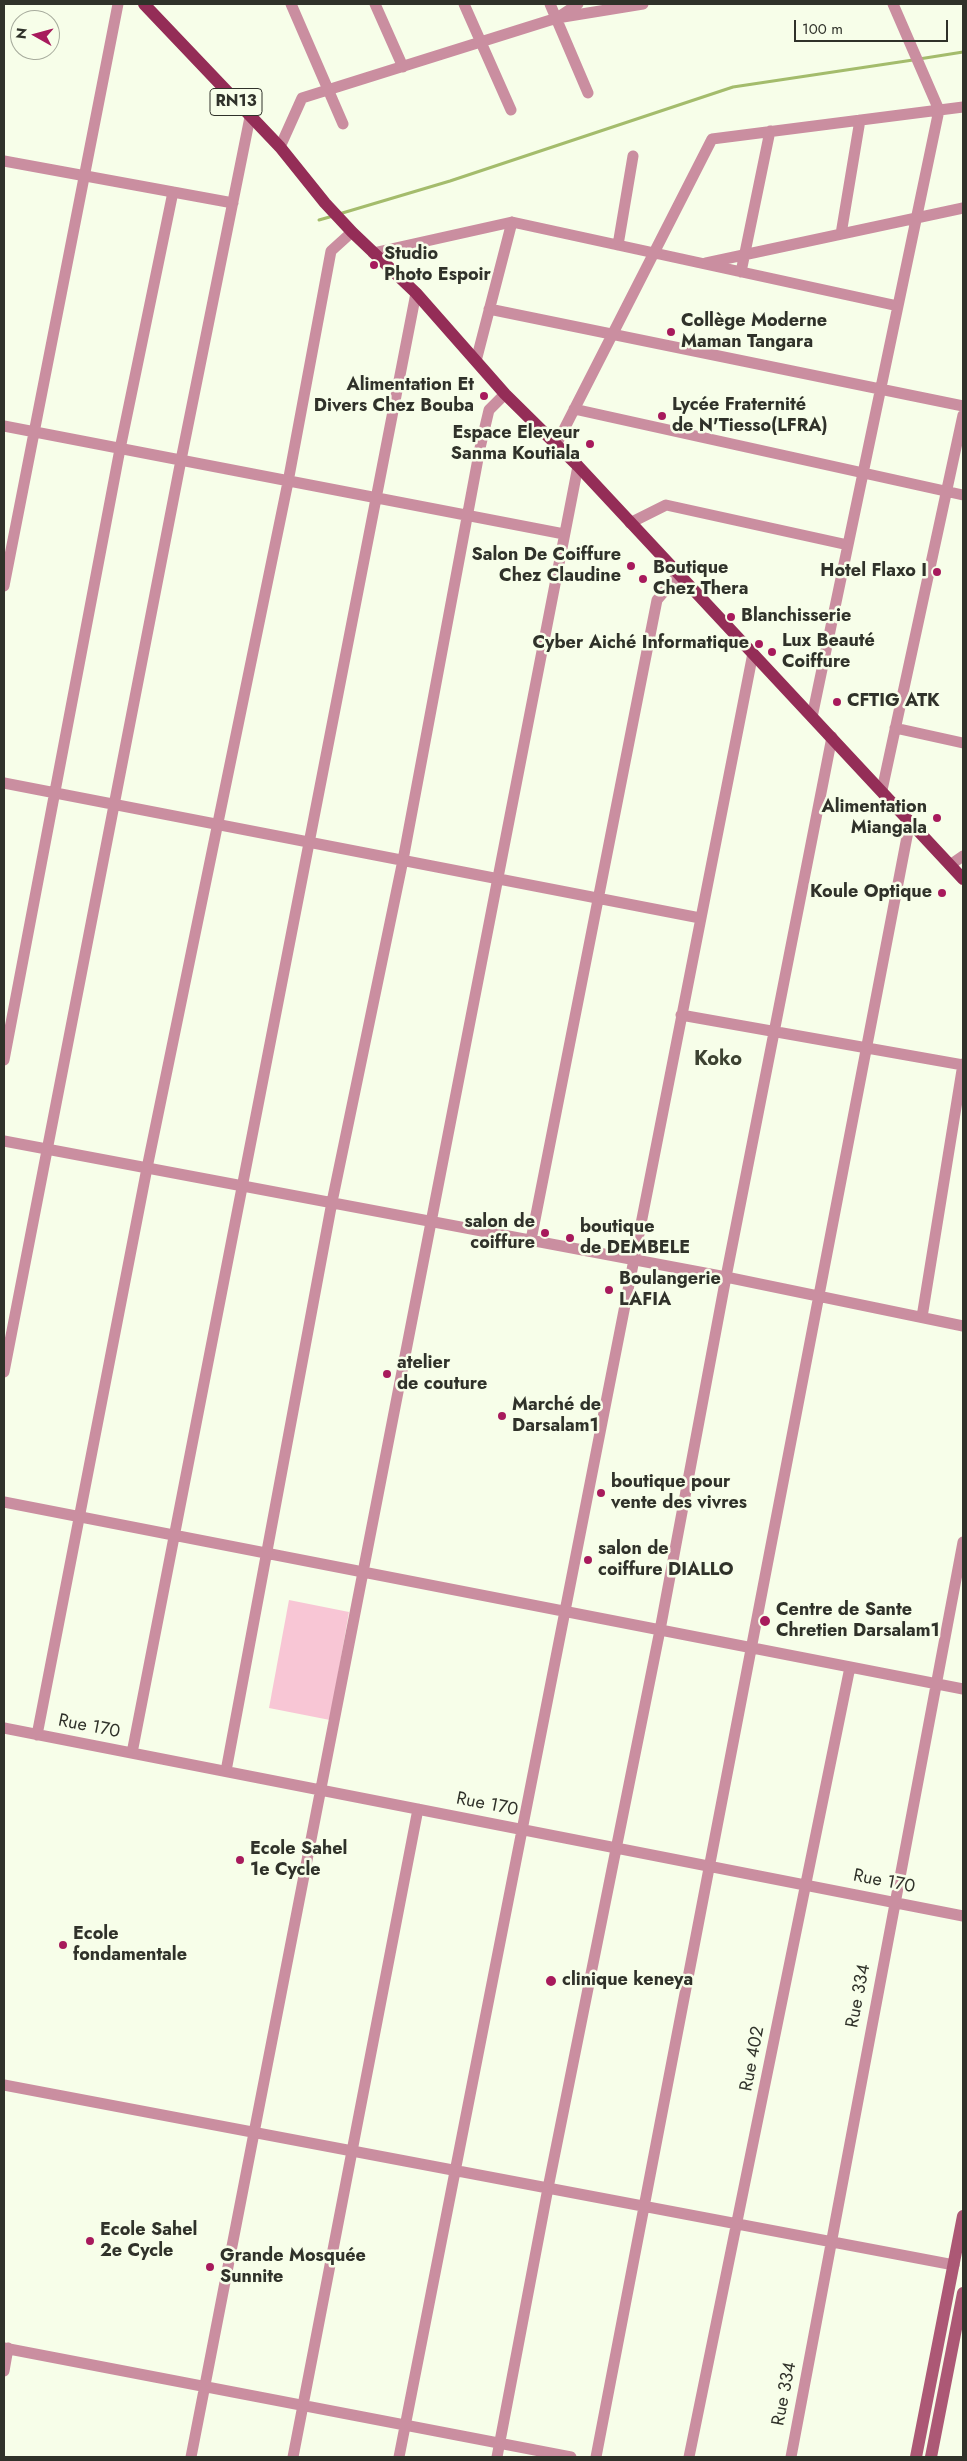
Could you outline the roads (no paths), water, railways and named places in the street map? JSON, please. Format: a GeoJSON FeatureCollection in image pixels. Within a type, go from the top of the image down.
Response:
{"type":"FeatureCollection","features":[{"type":"Feature","properties":{"kind":"main road","name":"RN13"},"geometry":{"type":"LineString","coordinates":[[144,4],[280,147],[325,203],[352,232],[416,292],[505,394],[578,466],[963,879]]}},
{"type":"Feature","properties":{"kind":"main road"},"geometry":{"type":"LineString","coordinates":[[916,2457],[963,2216]]}},
{"type":"Feature","properties":{"kind":"main road"},"geometry":{"type":"LineString","coordinates":[[931,2457],[963,2293]]}},
{"type":"Feature","properties":{"kind":"street"},"geometry":{"type":"LineString","coordinates":[[4,586],[118,4]]}},
{"type":"Feature","properties":{"kind":"street"},"geometry":{"type":"LineString","coordinates":[[290,4],[343,124]]}},
{"type":"Feature","properties":{"kind":"street"},"geometry":{"type":"LineString","coordinates":[[376,4],[403,66]]}},
{"type":"Feature","properties":{"kind":"street"},"geometry":{"type":"LineString","coordinates":[[464,4],[511,110]]}},
{"type":"Feature","properties":{"kind":"street"},"geometry":{"type":"LineString","coordinates":[[550,4],[588,93]]}},
{"type":"Feature","properties":{"kind":"street"},"geometry":{"type":"LineString","coordinates":[[557,18],[578,4]]}},
{"type":"Feature","properties":{"kind":"street"},"geometry":{"type":"LineString","coordinates":[[280,147],[302,98],[557,18],[643,4]]}},
{"type":"Feature","properties":{"kind":"street"},"geometry":{"type":"LineString","coordinates":[[812,717],[939,110],[893,4]]}},
{"type":"Feature","properties":{"kind":"street"},"geometry":{"type":"LineString","coordinates":[[556,445],[614,335],[712,139],[963,107]]}},
{"type":"Feature","properties":{"kind":"street"},"geometry":{"type":"LineString","coordinates":[[4,1372],[113,804],[250,117]]}},
{"type":"Feature","properties":{"kind":"street"},"geometry":{"type":"LineString","coordinates":[[841,234],[860,120]]}},
{"type":"Feature","properties":{"kind":"street"},"geometry":{"type":"LineString","coordinates":[[741,272],[770,131]]}},
{"type":"Feature","properties":{"kind":"street"},"geometry":{"type":"LineString","coordinates":[[618,245],[633,156]]}},
{"type":"Feature","properties":{"kind":"street"},"geometry":{"type":"LineString","coordinates":[[4,161],[233,203]]}},
{"type":"Feature","properties":{"kind":"street"},"geometry":{"type":"LineString","coordinates":[[4,1060],[120,449],[172,192]]}},
{"type":"Feature","properties":{"kind":"street"},"geometry":{"type":"LineString","coordinates":[[702,263],[963,208]]}},
{"type":"Feature","properties":{"kind":"street"},"geometry":{"type":"LineString","coordinates":[[373,253],[512,222],[898,306]]}},
{"type":"Feature","properties":{"kind":"street"},"geometry":{"type":"LineString","coordinates":[[476,361],[512,222]]}},
{"type":"Feature","properties":{"kind":"street"},"geometry":{"type":"LineString","coordinates":[[37,1735],[147,1168],[288,482],[331,251],[352,232]]}},
{"type":"Feature","properties":{"kind":"street"},"geometry":{"type":"LineString","coordinates":[[132,1753],[416,292]]}},
{"type":"Feature","properties":{"kind":"street"},"geometry":{"type":"LineString","coordinates":[[489,309],[963,406]]}},
{"type":"Feature","properties":{"kind":"street"},"geometry":{"type":"LineString","coordinates":[[226,1771],[332,1202],[403,860],[468,516],[490,410],[505,394]]}},
{"type":"Feature","properties":{"kind":"street"},"geometry":{"type":"LineString","coordinates":[[574,410],[963,495]]}},
{"type":"Feature","properties":{"kind":"street"},"geometry":{"type":"LineString","coordinates":[[882,790],[963,415]]}},
{"type":"Feature","properties":{"kind":"street"},"geometry":{"type":"LineString","coordinates":[[4,426],[564,534]]}},
{"type":"Feature","properties":{"kind":"street"},"geometry":{"type":"LineString","coordinates":[[191,2457],[578,466]]}},
{"type":"Feature","properties":{"kind":"street"},"geometry":{"type":"LineString","coordinates":[[630,523],[666,505],[848,546]]}},
{"type":"Feature","properties":{"kind":"street"},"geometry":{"type":"LineString","coordinates":[[531,1240],[657,600],[678,575]]}},
{"type":"Feature","properties":{"kind":"street"},"geometry":{"type":"LineString","coordinates":[[399,2457],[753,653]]}},
{"type":"Feature","properties":{"kind":"street"},"geometry":{"type":"LineString","coordinates":[[895,728],[963,743]]}},
{"type":"Feature","properties":{"kind":"street"},"geometry":{"type":"LineString","coordinates":[[497,2457],[548,2188],[660,1630],[773,1030],[832,737]]}},
{"type":"Feature","properties":{"kind":"street"},"geometry":{"type":"LineString","coordinates":[[4,783],[700,918]]}},
{"type":"Feature","properties":{"kind":"street"},"geometry":{"type":"LineString","coordinates":[[596,2457],[910,821]]}},
{"type":"Feature","properties":{"kind":"street"},"geometry":{"type":"LineString","coordinates":[[950,865],[963,856]]}},
{"type":"Feature","properties":{"kind":"street"},"geometry":{"type":"LineString","coordinates":[[681,1015],[963,1064],[922,1317]]}},
{"type":"Feature","properties":{"kind":"street"},"geometry":{"type":"LineString","coordinates":[[4,1141],[726,1277],[963,1326]]}},
{"type":"Feature","properties":{"kind":"street"},"geometry":{"type":"LineString","coordinates":[[4,1502],[963,1690]]}},
{"type":"Feature","properties":{"kind":"street","name":"Rue 334"},"geometry":{"type":"LineString","coordinates":[[791,2457],[963,1542]]}},
{"type":"Feature","properties":{"kind":"street","name":"Rue 402"},"geometry":{"type":"LineString","coordinates":[[689,2457],[850,1667]]}},
{"type":"Feature","properties":{"kind":"street","name":"Rue 170"},"geometry":{"type":"LineString","coordinates":[[4,1728],[963,1916]]}},
{"type":"Feature","properties":{"kind":"street"},"geometry":{"type":"LineString","coordinates":[[293,2457],[418,1809]]}},
{"type":"Feature","properties":{"kind":"street"},"geometry":{"type":"LineString","coordinates":[[4,2085],[954,2265]]}},
{"type":"Feature","properties":{"kind":"street"},"geometry":{"type":"LineString","coordinates":[[4,2371],[6,2348],[571,2457]]}},
{"type":"Feature","properties":{"kind":"waterway"},"geometry":{"type":"LineString","coordinates":[[919,59],[963,52]]}},
{"type":"Feature","properties":{"kind":"waterway"},"geometry":{"type":"LineString","coordinates":[[339,214],[450,181],[733,87],[913,60]]}},
{"type":"Feature","properties":{"kind":"waterway"},"geometry":{"type":"LineString","coordinates":[[319,220],[333,216]]}},
{"type":"Feature","properties":{"kind":"place","name":"Studio Photo Espoir"},"geometry":{"type":"Point","coordinates":[374,265]}},
{"type":"Feature","properties":{"kind":"place","name":"Collège Moderne Maman Tangara"},"geometry":{"type":"Point","coordinates":[671,332]}},
{"type":"Feature","properties":{"kind":"place","name":"Alimentation Et Divers Chez Bouba"},"geometry":{"type":"Point","coordinates":[484,396]}},
{"type":"Feature","properties":{"kind":"place","name":"Lycée Fraternité de N'Tiesso(LFRA)"},"geometry":{"type":"Point","coordinates":[662,416]}},
{"type":"Feature","properties":{"kind":"place","name":"Espace Eleveur Sanma Koutiala"},"geometry":{"type":"Point","coordinates":[590,444]}},
{"type":"Feature","properties":{"kind":"place","name":"Salon De Coiffure Chez Claudine"},"geometry":{"type":"Point","coordinates":[631,566]}},
{"type":"Feature","properties":{"kind":"place","name":"Hotel Flaxo I"},"geometry":{"type":"Point","coordinates":[937,572]}},
{"type":"Feature","properties":{"kind":"place","name":"Boutique Chez Thera"},"geometry":{"type":"Point","coordinates":[643,579]}},
{"type":"Feature","properties":{"kind":"place","name":"Blanchisserie"},"geometry":{"type":"Point","coordinates":[731,617]}},
{"type":"Feature","properties":{"kind":"place","name":"Cyber Aiché Informatique"},"geometry":{"type":"Point","coordinates":[759,644]}},
{"type":"Feature","properties":{"kind":"place","name":"Lux Beauté Coiffure"},"geometry":{"type":"Point","coordinates":[772,652]}},
{"type":"Feature","properties":{"kind":"place","name":"CFTIG ATK"},"geometry":{"type":"Point","coordinates":[837,702]}},
{"type":"Feature","properties":{"kind":"place","name":"Alimentation Miangala"},"geometry":{"type":"Point","coordinates":[937,818]}},
{"type":"Feature","properties":{"kind":"place","name":"Koule Optique"},"geometry":{"type":"Point","coordinates":[942,893]}},
{"type":"Feature","properties":{"kind":"place","name":"salon de coiffure"},"geometry":{"type":"Point","coordinates":[545,1233]}},
{"type":"Feature","properties":{"kind":"place","name":"boutique de DEMBELE"},"geometry":{"type":"Point","coordinates":[570,1238]}},
{"type":"Feature","properties":{"kind":"place","name":"Boulangerie LAFIA"},"geometry":{"type":"Point","coordinates":[609,1290]}},
{"type":"Feature","properties":{"kind":"place","name":"atelier de couture"},"geometry":{"type":"Point","coordinates":[387,1374]}},
{"type":"Feature","properties":{"kind":"place","name":"Marché de Darsalam1"},"geometry":{"type":"Point","coordinates":[502,1416]}},
{"type":"Feature","properties":{"kind":"place","name":"boutique pour vente des vivres"},"geometry":{"type":"Point","coordinates":[601,1493]}},
{"type":"Feature","properties":{"kind":"place","name":"salon de coiffure DIALLO"},"geometry":{"type":"Point","coordinates":[588,1560]}},
{"type":"Feature","properties":{"kind":"place","name":"Centre de Sante Chretien Darsalam1"},"geometry":{"type":"Point","coordinates":[765,1621]}},
{"type":"Feature","properties":{"kind":"place","name":"Ecole Sahel 1e Cycle"},"geometry":{"type":"Point","coordinates":[240,1860]}},
{"type":"Feature","properties":{"kind":"place","name":"Ecole fondamentale"},"geometry":{"type":"Point","coordinates":[63,1945]}},
{"type":"Feature","properties":{"kind":"place","name":"clinique keneya"},"geometry":{"type":"Point","coordinates":[551,1981]}},
{"type":"Feature","properties":{"kind":"place","name":"Ecole Sahel 2e Cycle"},"geometry":{"type":"Point","coordinates":[90,2241]}},
{"type":"Feature","properties":{"kind":"place","name":"Grande Mosquée Sunnite"},"geometry":{"type":"Point","coordinates":[210,2267]}},
{"type":"Feature","properties":{"kind":"district","name":"Koko"},"geometry":{"type":"Point","coordinates":[718,1060]}}]}
